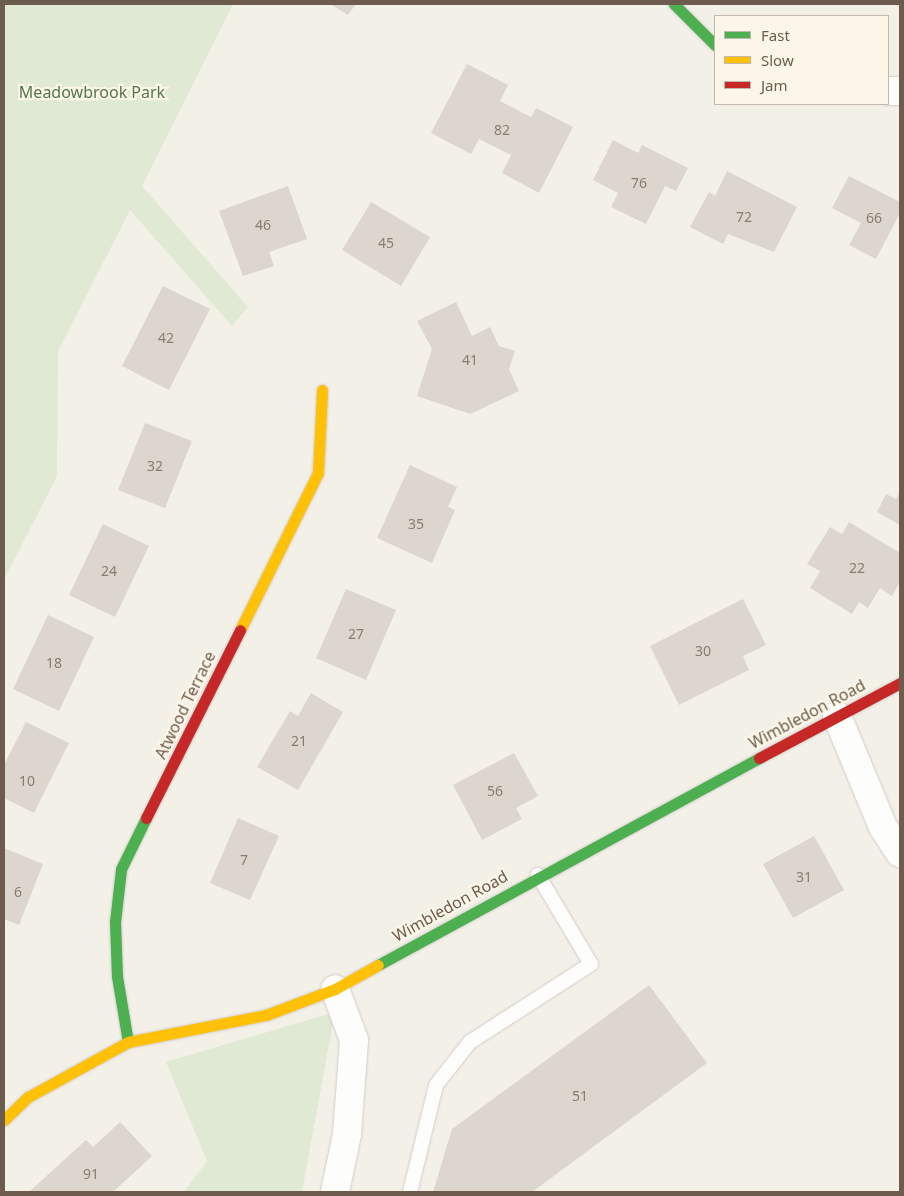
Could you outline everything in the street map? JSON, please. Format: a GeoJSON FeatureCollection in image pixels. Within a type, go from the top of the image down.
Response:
{"type":"FeatureCollection","features":[{"type":"Feature","properties":{"kind":"street"},"geometry":{"type":"LineString","coordinates":[[674,4],[714,44]]}},
{"type":"Feature","properties":{"kind":"street","name":"Atwood Terrace"},"geometry":{"type":"LineString","coordinates":[[128,1042],[117,976],[115,922],[121,869],[318,473],[322,390]]}},
{"type":"Feature","properties":{"kind":"street","name":"Wimbledon Road"},"geometry":{"type":"LineString","coordinates":[[4,1120],[28,1097],[128,1042],[266,1015],[335,989],[538,875],[900,683]]}},
{"type":"Feature","properties":{"kind":"street"},"geometry":{"type":"LineString","coordinates":[[837,716],[882,827],[900,853]]}},
{"type":"Feature","properties":{"kind":"street"},"geometry":{"type":"LineString","coordinates":[[335,989],[354,1040],[346,1134],[335,1192]]}},
{"type":"Feature","properties":{"kind":"lane"},"geometry":{"type":"LineString","coordinates":[[410,1192],[436,1085],[470,1042],[591,964],[538,875]]}},
{"type":"Feature","properties":{"kind":"green space","name":"Meadowbrook Park"},"geometry":{"type":"Polygon","coordinates":[[[4,4],[233,4],[142,186],[248,307],[232,326],[130,210],[58,351],[57,476],[4,580],[4,4]]]}},
{"type":"Feature","properties":{"kind":"green space"},"geometry":{"type":"Polygon","coordinates":[[[335,1012],[302,1192],[184,1192],[207,1161],[166,1062],[335,1012]]]}},
{"type":"Feature","properties":{"kind":"building"},"geometry":{"type":"Polygon","coordinates":[[[330,4],[356,4],[348,15],[330,4]]]}},
{"type":"Feature","properties":{"kind":"building"},"geometry":{"type":"Polygon","coordinates":[[[467,64],[508,85],[500,101],[531,117],[536,108],[573,127],[539,193],[502,173],[511,155],[479,139],[471,154],[431,133],[467,64]]]}},
{"type":"Feature","properties":{"kind":"building"},"geometry":{"type":"Polygon","coordinates":[[[613,140],[638,153],[642,145],[688,168],[676,191],[665,186],[646,224],[611,207],[618,193],[593,180],[613,140]]]}},
{"type":"Feature","properties":{"kind":"building"},"geometry":{"type":"Polygon","coordinates":[[[727,171],[797,207],[774,252],[728,234],[723,244],[690,227],[709,192],[715,196],[727,171]]]}},
{"type":"Feature","properties":{"kind":"building"},"geometry":{"type":"Polygon","coordinates":[[[849,176],[900,202],[900,213],[876,259],[849,245],[861,223],[832,208],[849,176]]]}},
{"type":"Feature","properties":{"kind":"building"},"geometry":{"type":"Polygon","coordinates":[[[288,186],[307,239],[269,252],[274,266],[243,276],[219,211],[288,186]]]}},
{"type":"Feature","properties":{"kind":"building"},"geometry":{"type":"Polygon","coordinates":[[[371,202],[430,237],[401,286],[342,250],[371,202]]]}},
{"type":"Feature","properties":{"kind":"building"},"geometry":{"type":"Polygon","coordinates":[[[163,286],[210,309],[169,390],[122,366],[163,286]]]}},
{"type":"Feature","properties":{"kind":"building"},"geometry":{"type":"Polygon","coordinates":[[[456,302],[472,336],[490,327],[499,346],[515,351],[509,369],[519,391],[470,414],[417,396],[432,349],[417,321],[456,302]]]}},
{"type":"Feature","properties":{"kind":"building"},"geometry":{"type":"Polygon","coordinates":[[[145,423],[192,441],[165,508],[118,490],[145,423]]]}},
{"type":"Feature","properties":{"kind":"building"},"geometry":{"type":"Polygon","coordinates":[[[410,465],[457,487],[448,507],[455,510],[432,563],[377,538],[410,465]]]}},
{"type":"Feature","properties":{"kind":"building"},"geometry":{"type":"Polygon","coordinates":[[[900,492],[900,525],[877,512],[886,494],[896,499],[900,492]]]}},
{"type":"Feature","properties":{"kind":"building"},"geometry":{"type":"Polygon","coordinates":[[[849,522],[900,553],[900,582],[892,596],[880,588],[868,608],[859,602],[852,614],[810,588],[820,571],[807,564],[830,527],[842,534],[849,522]]]}},
{"type":"Feature","properties":{"kind":"building"},"geometry":{"type":"Polygon","coordinates":[[[103,524],[149,546],[115,617],[69,595],[103,524]]]}},
{"type":"Feature","properties":{"kind":"building"},"geometry":{"type":"Polygon","coordinates":[[[346,589],[396,610],[366,680],[316,658],[346,589]]]}},
{"type":"Feature","properties":{"kind":"building"},"geometry":{"type":"Polygon","coordinates":[[[743,599],[766,645],[743,656],[749,670],[679,705],[650,646],[743,599]]]}},
{"type":"Feature","properties":{"kind":"building"},"geometry":{"type":"Polygon","coordinates":[[[48,615],[94,637],[59,711],[13,689],[48,615]]]}},
{"type":"Feature","properties":{"kind":"building"},"geometry":{"type":"Polygon","coordinates":[[[311,693],[343,712],[298,790],[257,767],[290,711],[298,716],[311,693]]]}},
{"type":"Feature","properties":{"kind":"building"},"geometry":{"type":"Polygon","coordinates":[[[26,722],[69,743],[34,813],[4,798],[4,765],[26,722]]]}},
{"type":"Feature","properties":{"kind":"building"},"geometry":{"type":"Polygon","coordinates":[[[514,753],[538,796],[516,808],[522,819],[482,840],[453,785],[514,753]]]}},
{"type":"Feature","properties":{"kind":"building"},"geometry":{"type":"Polygon","coordinates":[[[238,818],[279,836],[250,900],[210,883],[238,818]]]}},
{"type":"Feature","properties":{"kind":"building"},"geometry":{"type":"Polygon","coordinates":[[[814,836],[844,890],[793,918],[763,864],[814,836]]]}},
{"type":"Feature","properties":{"kind":"building"},"geometry":{"type":"Polygon","coordinates":[[[4,848],[43,864],[19,925],[4,919],[4,848]]]}},
{"type":"Feature","properties":{"kind":"building"},"geometry":{"type":"Polygon","coordinates":[[[649,985],[707,1063],[532,1192],[433,1192],[452,1129],[649,985]]]}},
{"type":"Feature","properties":{"kind":"building"},"geometry":{"type":"Polygon","coordinates":[[[120,1122],[152,1156],[113,1192],[29,1192],[86,1140],[93,1147],[120,1122]]]}},
{"type":"Feature","properties":{"kind":"traffic: fast"},"geometry":{"type":"LineString","coordinates":[[674,4],[714,44]]}},
{"type":"Feature","properties":{"kind":"traffic: fast"},"geometry":{"type":"LineString","coordinates":[[378,965],[759,758]]}},
{"type":"Feature","properties":{"kind":"traffic: fast"},"geometry":{"type":"LineString","coordinates":[[128,1042],[117,976],[115,922],[121,869],[146,818]]}},
{"type":"Feature","properties":{"kind":"traffic: slow"},"geometry":{"type":"LineString","coordinates":[[240,630],[318,473],[322,390]]}},
{"type":"Feature","properties":{"kind":"traffic: slow"},"geometry":{"type":"LineString","coordinates":[[4,1120],[28,1097],[128,1042],[266,1015],[335,989],[378,965]]}},
{"type":"Feature","properties":{"kind":"traffic: jam"},"geometry":{"type":"LineString","coordinates":[[146,818],[240,630]]}},
{"type":"Feature","properties":{"kind":"traffic: jam"},"geometry":{"type":"LineString","coordinates":[[759,758],[900,683]]}}]}
